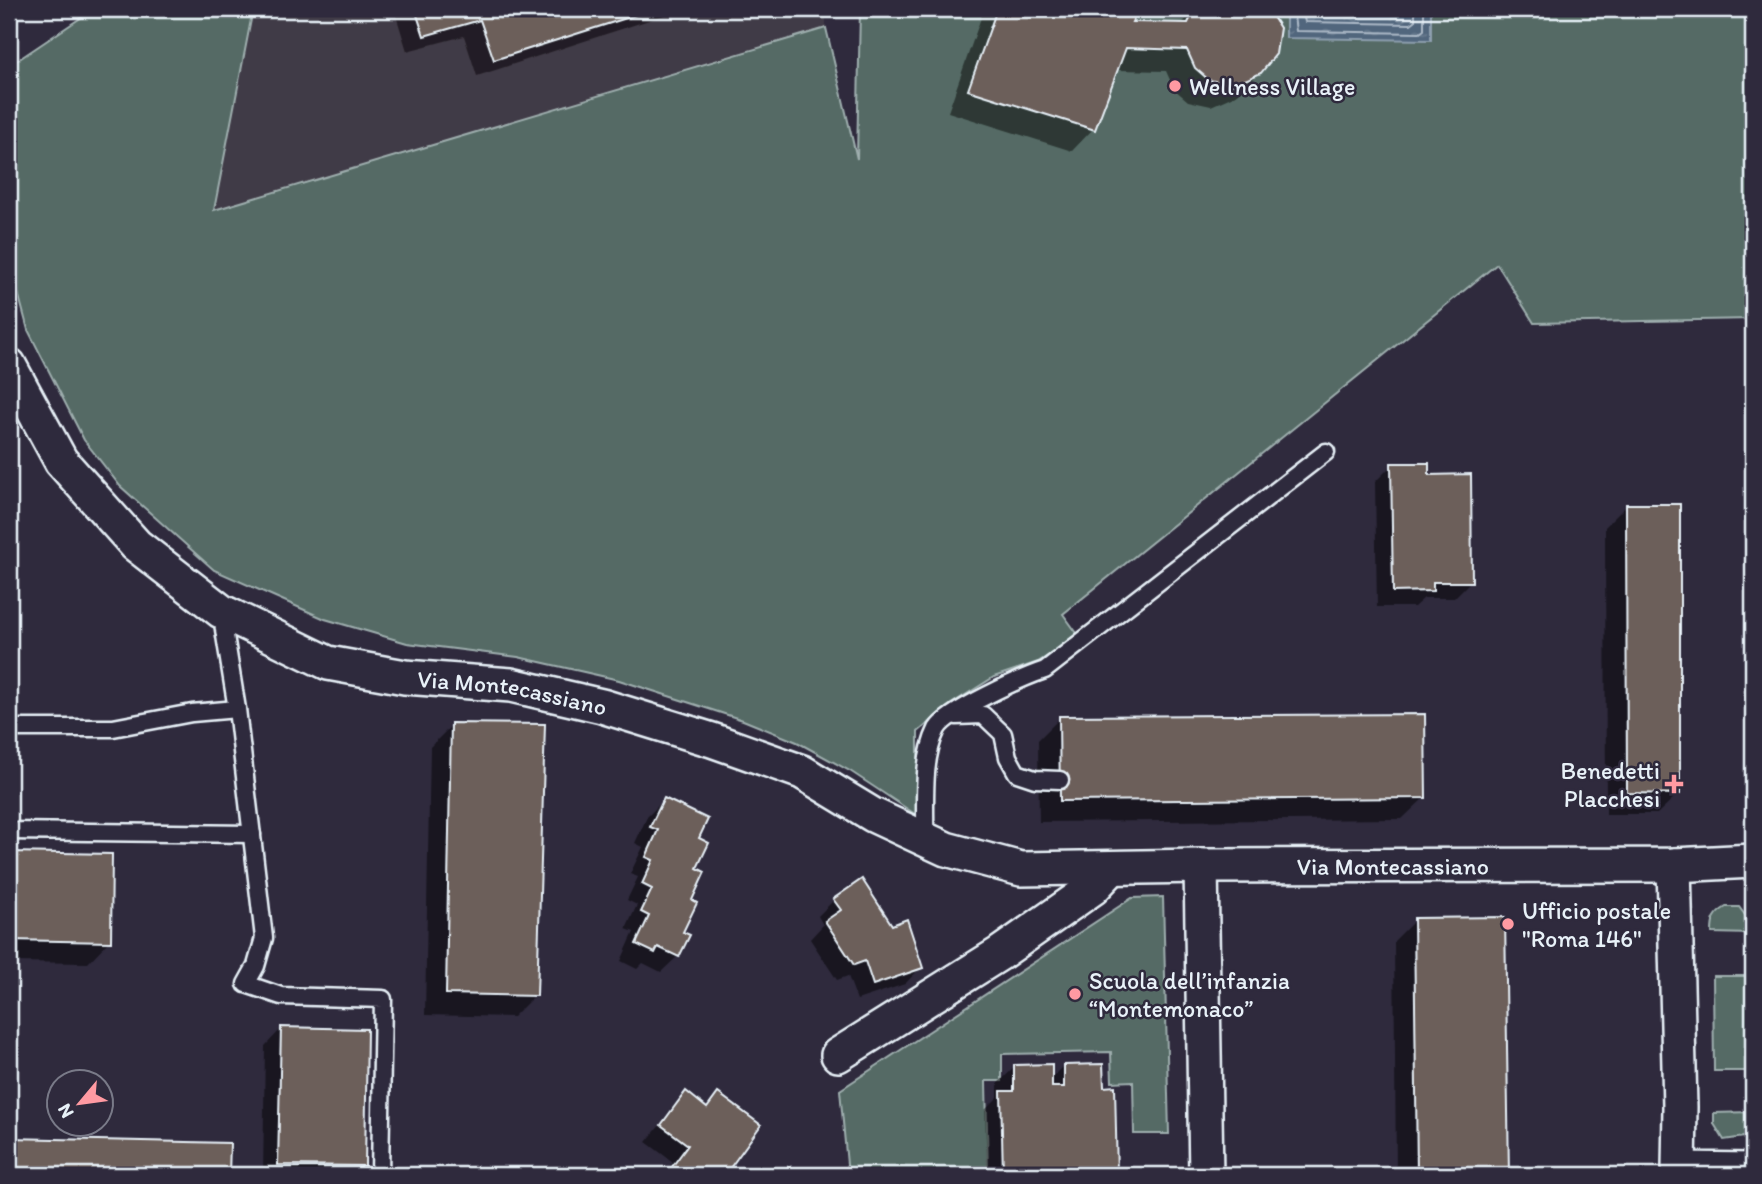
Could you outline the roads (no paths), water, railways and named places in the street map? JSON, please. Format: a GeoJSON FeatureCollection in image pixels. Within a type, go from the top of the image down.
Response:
{"type":"FeatureCollection","features":[{"type":"Feature","properties":{"kind":"street","name":"Via Montecassiano"},"geometry":{"type":"LineString","coordinates":[[9,365],[61,461],[136,545],[221,611],[328,663],[405,677],[511,685],[602,706],[724,744],[802,772],[873,815],[946,849],[1021,869],[1674,865],[1753,862]]}},
{"type":"Feature","properties":{"kind":"street"},"geometry":{"type":"LineString","coordinates":[[1674,865],[1679,1169],[1753,1170]]}},
{"type":"Feature","properties":{"kind":"street"},"geometry":{"type":"LineString","coordinates":[[1201,866],[1206,1175]]}},
{"type":"Feature","properties":{"kind":"street"},"geometry":{"type":"LineString","coordinates":[[838,1055],[999,954],[1093,888],[1112,867]]}},
{"type":"Feature","properties":{"kind":"lane"},"geometry":{"type":"LineString","coordinates":[[925,840],[928,753],[939,725],[1013,681],[1045,670],[1326,453]]}},
{"type":"Feature","properties":{"kind":"lane"},"geometry":{"type":"LineString","coordinates":[[221,611],[237,709],[264,938],[256,966],[246,984],[281,996],[383,999],[380,1175]]}},
{"type":"Feature","properties":{"kind":"lane"},"geometry":{"type":"LineString","coordinates":[[9,728],[113,728],[192,713],[237,709]]}},
{"type":"Feature","properties":{"kind":"lane"},"geometry":{"type":"LineString","coordinates":[[953,716],[983,715],[1003,734],[1008,757],[1017,773],[1035,779],[1060,780]]}},
{"type":"Feature","properties":{"kind":"lane"},"geometry":{"type":"LineString","coordinates":[[9,831],[252,834]]}},
{"type":"Feature","properties":{"kind":"water"},"geometry":{"type":"Polygon","coordinates":[[[1286,9],[1431,9],[1431,40],[1286,38],[1286,9]]]}},
{"type":"Feature","properties":{"kind":"place","name":"Wellness Village"},"geometry":{"type":"Point","coordinates":[1175,86]}},
{"type":"Feature","properties":{"kind":"place","name":"Benedetti Placchesi"},"geometry":{"type":"Point","coordinates":[1674,784]}},
{"type":"Feature","properties":{"kind":"place","name":"Ufficio postale \"Roma 146\""},"geometry":{"type":"Point","coordinates":[1508,924]}},
{"type":"Feature","properties":{"kind":"place","name":"Scuola dell’infanzia “Montemonaco”"},"geometry":{"type":"Point","coordinates":[1075,994]}}]}
